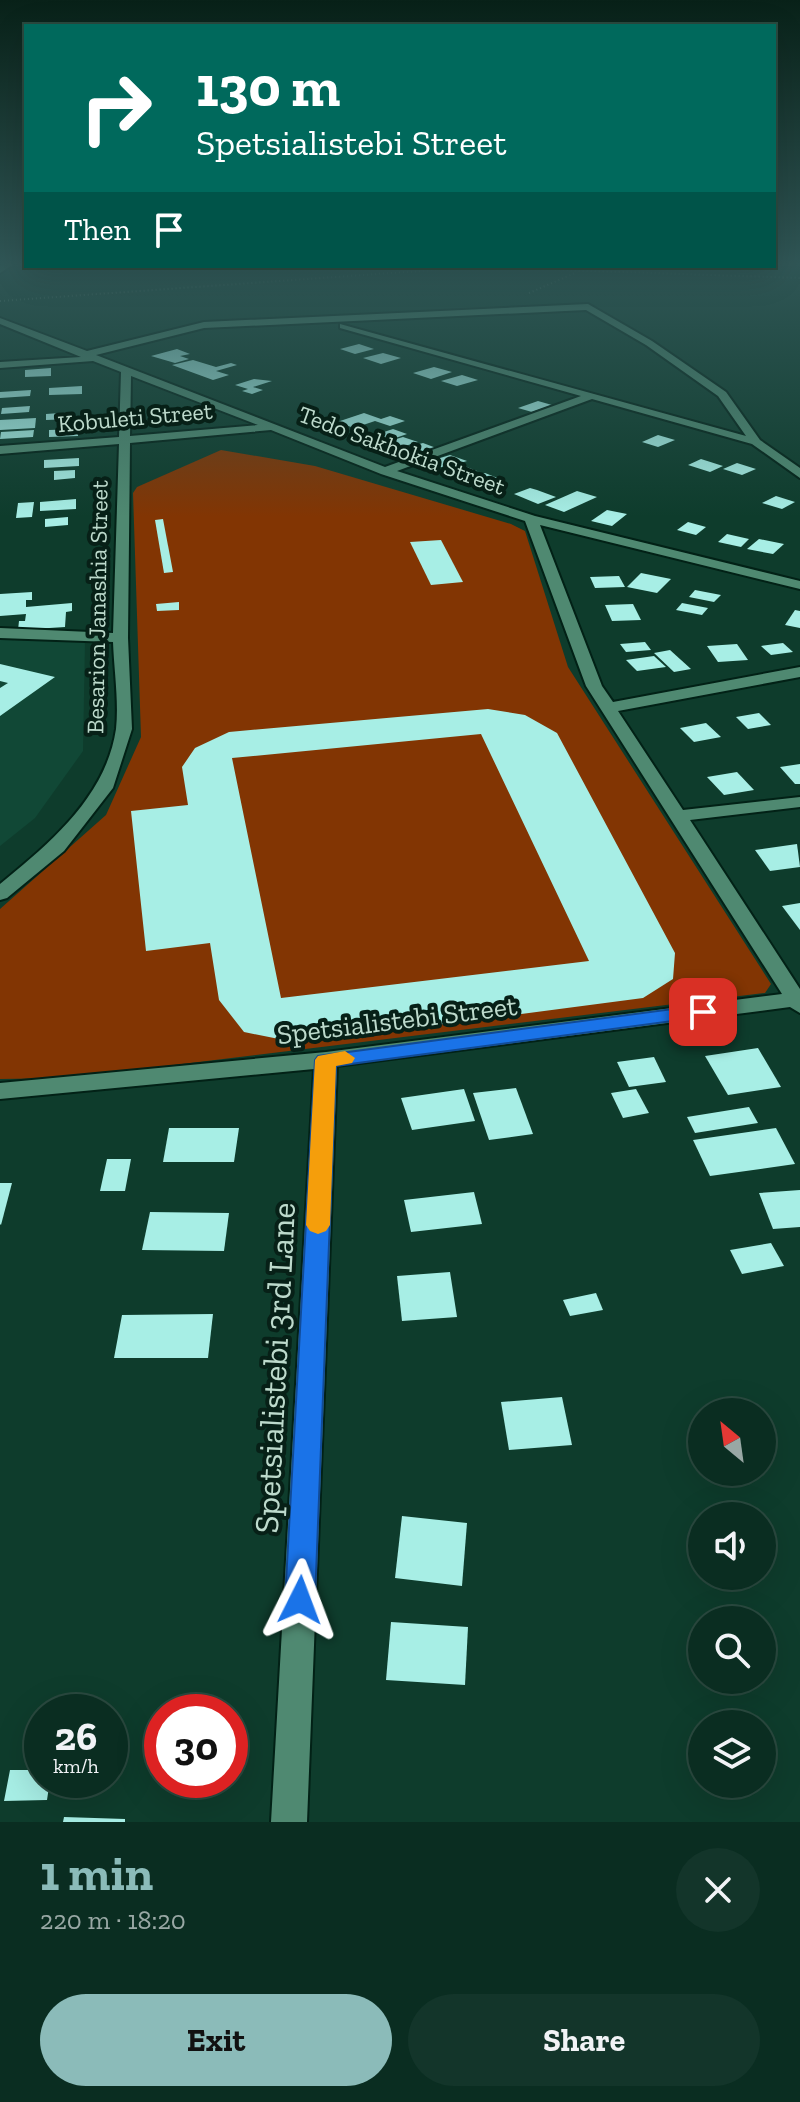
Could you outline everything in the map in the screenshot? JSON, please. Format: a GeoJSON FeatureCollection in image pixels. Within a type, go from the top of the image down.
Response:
{"type":"FeatureCollection","features":[{"type":"Feature","properties":{"kind":"street","name":"Tedo Sakhokia Street"},"geometry":{"type":"LineString","coordinates":[[65,347],[385,471],[531,519],[800,585]]}},
{"type":"Feature","properties":{"kind":"street"},"geometry":{"type":"LineString","coordinates":[[0,365],[90,357],[126,347]]}},
{"type":"Feature","properties":{"kind":"street"},"geometry":{"type":"LineString","coordinates":[[419,347],[756,442]]}},
{"type":"Feature","properties":{"kind":"street"},"geometry":{"type":"LineString","coordinates":[[655,347],[722,394],[756,442],[800,474]]}},
{"type":"Feature","properties":{"kind":"street","name":"Besarion Janashia Street"},"geometry":{"type":"LineString","coordinates":[[0,894],[57,847],[107,784],[124,729],[120,638],[126,371]]}},
{"type":"Feature","properties":{"kind":"street"},"geometry":{"type":"LineString","coordinates":[[385,471],[594,395]]}},
{"type":"Feature","properties":{"kind":"street","name":"Kobuleti Street"},"geometry":{"type":"LineString","coordinates":[[0,450],[274,427]]}},
{"type":"Feature","properties":{"kind":"street"},"geometry":{"type":"LineString","coordinates":[[531,519],[594,686],[799,1002]]}},
{"type":"Feature","properties":{"kind":"street"},"geometry":{"type":"LineString","coordinates":[[0,633],[120,638]]}},
{"type":"Feature","properties":{"kind":"street"},"geometry":{"type":"LineString","coordinates":[[608,708],[800,672]]}},
{"type":"Feature","properties":{"kind":"street"},"geometry":{"type":"LineString","coordinates":[[678,816],[800,802]]}},
{"type":"Feature","properties":{"kind":"street","name":"Spetsialistebi Street"},"geometry":{"type":"LineString","coordinates":[[0,1091],[326,1060],[799,1002]]}},
{"type":"Feature","properties":{"kind":"street","name":"Spetsialistebi 3rd Lane"},"geometry":{"type":"LineString","coordinates":[[289,1822],[326,1060]]}},
{"type":"Feature","properties":{"kind":"shaded area"},"geometry":{"type":"Polygon","coordinates":[[[221,450],[315,466],[511,524],[525,531],[568,667],[771,984],[765,993],[67,1078],[0,1079],[0,909],[106,815],[141,737],[133,493],[137,487],[221,450]]]}},
{"type":"Feature","properties":{"kind":"shaded area"},"geometry":{"type":"Polygon","coordinates":[[[0,636],[85,641],[83,751],[35,818],[0,846],[0,636]]]}},
{"type":"Feature","properties":{"kind":"building"},"geometry":{"type":"Polygon","coordinates":[[[368,347],[374,349],[355,354],[340,349],[368,347]]]}},
{"type":"Feature","properties":{"kind":"building"},"geometry":{"type":"Polygon","coordinates":[[[177,349],[190,354],[180,356],[189,359],[175,363],[151,356],[177,349]]]}},
{"type":"Feature","properties":{"kind":"building"},"geometry":{"type":"Polygon","coordinates":[[[383,353],[401,358],[381,364],[363,358],[383,353]]]}},
{"type":"Feature","properties":{"kind":"building"},"geometry":{"type":"Polygon","coordinates":[[[193,360],[216,367],[231,363],[237,365],[216,371],[229,375],[213,380],[172,365],[193,360]]]}},
{"type":"Feature","properties":{"kind":"building"},"geometry":{"type":"Polygon","coordinates":[[[434,367],[452,372],[431,379],[413,373],[434,367]]]}},
{"type":"Feature","properties":{"kind":"building"},"geometry":{"type":"Polygon","coordinates":[[[51,368],[51,376],[25,377],[25,370],[51,368]]]}},
{"type":"Feature","properties":{"kind":"building"},"geometry":{"type":"Polygon","coordinates":[[[462,375],[478,380],[457,386],[441,381],[462,375]]]}},
{"type":"Feature","properties":{"kind":"building"},"geometry":{"type":"Polygon","coordinates":[[[254,379],[272,381],[253,387],[263,390],[252,394],[242,391],[248,389],[235,385],[254,379]]]}},
{"type":"Feature","properties":{"kind":"building"},"geometry":{"type":"Polygon","coordinates":[[[82,386],[82,394],[49,395],[49,388],[82,386]]]}},
{"type":"Feature","properties":{"kind":"building"},"geometry":{"type":"Polygon","coordinates":[[[31,390],[30,396],[0,398],[0,392],[31,390]]]}},
{"type":"Feature","properties":{"kind":"building"},"geometry":{"type":"Polygon","coordinates":[[[538,401],[552,405],[532,412],[518,408],[538,401]]]}},
{"type":"Feature","properties":{"kind":"building"},"geometry":{"type":"Polygon","coordinates":[[[30,406],[29,412],[1,414],[2,408],[30,406]]]}},
{"type":"Feature","properties":{"kind":"building"},"geometry":{"type":"Polygon","coordinates":[[[74,412],[74,419],[46,420],[46,414],[74,412]]]}},
{"type":"Feature","properties":{"kind":"building"},"geometry":{"type":"Polygon","coordinates":[[[364,413],[381,419],[390,416],[405,421],[390,426],[375,421],[354,428],[337,422],[364,413]]]}},
{"type":"Feature","properties":{"kind":"building"},"geometry":{"type":"Polygon","coordinates":[[[36,418],[35,428],[0,430],[0,420],[36,418]]]}},
{"type":"Feature","properties":{"kind":"building"},"geometry":{"type":"Polygon","coordinates":[[[78,429],[78,436],[49,437],[49,430],[78,429]]]}},
{"type":"Feature","properties":{"kind":"building"},"geometry":{"type":"Polygon","coordinates":[[[393,429],[407,434],[378,444],[363,439],[393,429]]]}},
{"type":"Feature","properties":{"kind":"building"},"geometry":{"type":"Polygon","coordinates":[[[34,430],[33,437],[0,439],[1,432],[34,430]]]}},
{"type":"Feature","properties":{"kind":"building"},"geometry":{"type":"Polygon","coordinates":[[[658,435],[675,440],[658,447],[642,442],[658,435]]]}},
{"type":"Feature","properties":{"kind":"building"},"geometry":{"type":"Polygon","coordinates":[[[403,437],[418,442],[395,449],[380,444],[403,437]]]}},
{"type":"Feature","properties":{"kind":"building"},"geometry":{"type":"Polygon","coordinates":[[[423,443],[439,449],[413,457],[397,450],[423,443]]]}},
{"type":"Feature","properties":{"kind":"building"},"geometry":{"type":"Polygon","coordinates":[[[450,455],[467,461],[444,468],[427,462],[450,455]]]}},
{"type":"Feature","properties":{"kind":"building"},"geometry":{"type":"Polygon","coordinates":[[[79,458],[79,466],[44,468],[44,460],[79,458]]]}},
{"type":"Feature","properties":{"kind":"building"},"geometry":{"type":"Polygon","coordinates":[[[701,459],[723,466],[710,472],[688,465],[701,459]]]}},
{"type":"Feature","properties":{"kind":"building"},"geometry":{"type":"Polygon","coordinates":[[[737,463],[756,469],[742,475],[723,469],[737,463]]]}},
{"type":"Feature","properties":{"kind":"building"},"geometry":{"type":"Polygon","coordinates":[[[464,466],[477,471],[456,478],[443,472],[464,466]]]}},
{"type":"Feature","properties":{"kind":"building"},"geometry":{"type":"Polygon","coordinates":[[[75,470],[75,478],[54,480],[54,471],[75,470]]]}},
{"type":"Feature","properties":{"kind":"building"},"geometry":{"type":"Polygon","coordinates":[[[485,473],[500,479],[483,485],[468,480],[485,473]]]}},
{"type":"Feature","properties":{"kind":"building"},"geometry":{"type":"Polygon","coordinates":[[[530,488],[556,497],[538,504],[514,494],[530,488]]]}},
{"type":"Feature","properties":{"kind":"building"},"geometry":{"type":"Polygon","coordinates":[[[577,491],[597,497],[564,512],[545,505],[577,491]]]}},
{"type":"Feature","properties":{"kind":"building"},"geometry":{"type":"Polygon","coordinates":[[[776,496],[795,502],[782,509],[762,503],[776,496]]]}},
{"type":"Feature","properties":{"kind":"building"},"geometry":{"type":"Polygon","coordinates":[[[76,499],[76,509],[40,511],[40,502],[76,499]]]}},
{"type":"Feature","properties":{"kind":"building"},"geometry":{"type":"Polygon","coordinates":[[[34,502],[32,517],[16,518],[18,503],[34,502]]]}},
{"type":"Feature","properties":{"kind":"building"},"geometry":{"type":"Polygon","coordinates":[[[607,510],[627,514],[612,526],[591,521],[607,510]]]}},
{"type":"Feature","properties":{"kind":"building"},"geometry":{"type":"Polygon","coordinates":[[[68,517],[68,525],[45,527],[45,519],[68,517]]]}},
{"type":"Feature","properties":{"kind":"building"},"geometry":{"type":"Polygon","coordinates":[[[163,519],[173,572],[164,573],[155,520],[163,519]]]}},
{"type":"Feature","properties":{"kind":"building"},"geometry":{"type":"Polygon","coordinates":[[[688,522],[706,527],[696,535],[677,530],[688,522]]]}},
{"type":"Feature","properties":{"kind":"building"},"geometry":{"type":"Polygon","coordinates":[[[727,534],[749,539],[741,547],[718,542],[727,534]]]}},
{"type":"Feature","properties":{"kind":"building"},"geometry":{"type":"Polygon","coordinates":[[[759,539],[784,544],[773,554],[747,549],[759,539]]]}},
{"type":"Feature","properties":{"kind":"building"},"geometry":{"type":"Polygon","coordinates":[[[441,540],[463,582],[431,585],[410,542],[441,540]]]}},
{"type":"Feature","properties":{"kind":"building"},"geometry":{"type":"Polygon","coordinates":[[[641,573],[671,579],[657,593],[627,587],[641,573]]]}},
{"type":"Feature","properties":{"kind":"building"},"geometry":{"type":"Polygon","coordinates":[[[619,576],[625,587],[595,588],[590,577],[619,576]]]}},
{"type":"Feature","properties":{"kind":"building"},"geometry":{"type":"Polygon","coordinates":[[[695,590],[721,595],[714,602],[689,597],[695,590]]]}},
{"type":"Feature","properties":{"kind":"building"},"geometry":{"type":"Polygon","coordinates":[[[32,592],[32,600],[26,600],[26,607],[72,603],[72,611],[66,612],[65,627],[18,630],[19,621],[25,621],[26,614],[0,616],[0,594],[32,592]]]}},
{"type":"Feature","properties":{"kind":"building"},"geometry":{"type":"Polygon","coordinates":[[[179,602],[179,610],[157,611],[156,604],[179,602]]]}},
{"type":"Feature","properties":{"kind":"building"},"geometry":{"type":"Polygon","coordinates":[[[682,603],[708,608],[702,615],[676,610],[682,603]]]}},
{"type":"Feature","properties":{"kind":"building"},"geometry":{"type":"Polygon","coordinates":[[[633,604],[641,620],[612,621],[605,605],[633,604]]]}},
{"type":"Feature","properties":{"kind":"building"},"geometry":{"type":"Polygon","coordinates":[[[795,610],[800,611],[800,628],[785,625],[795,610]]]}},
{"type":"Feature","properties":{"kind":"building"},"geometry":{"type":"Polygon","coordinates":[[[645,642],[651,650],[626,652],[620,644],[645,642]]]}},
{"type":"Feature","properties":{"kind":"building"},"geometry":{"type":"Polygon","coordinates":[[[783,643],[793,652],[771,655],[761,646],[783,643]]]}},
{"type":"Feature","properties":{"kind":"building"},"geometry":{"type":"Polygon","coordinates":[[[737,644],[748,660],[718,662],[707,646],[737,644]]]}},
{"type":"Feature","properties":{"kind":"building"},"geometry":{"type":"Polygon","coordinates":[[[670,650],[691,669],[674,672],[654,653],[670,650]]]}},
{"type":"Feature","properties":{"kind":"building"},"geometry":{"type":"Polygon","coordinates":[[[654,656],[666,667],[637,671],[626,660],[654,656]]]}},
{"type":"Feature","properties":{"kind":"building"},"geometry":{"type":"Polygon","coordinates":[[[0,664],[55,677],[0,716],[0,688],[8,683],[0,681],[0,664]]]}},
{"type":"Feature","properties":{"kind":"building"},"geometry":{"type":"Polygon","coordinates":[[[488,709],[525,715],[557,733],[675,953],[673,979],[643,998],[299,1043],[244,1032],[219,1000],[210,943],[146,951],[131,811],[188,805],[182,767],[195,748],[229,732],[488,709]],[[481,734],[232,758],[281,998],[589,961],[481,734]]]}},
{"type":"Feature","properties":{"kind":"building"},"geometry":{"type":"Polygon","coordinates":[[[759,713],[771,725],[748,729],[736,717],[759,713]]]}},
{"type":"Feature","properties":{"kind":"building"},"geometry":{"type":"Polygon","coordinates":[[[706,723],[721,737],[694,742],[680,728],[706,723]]]}},
{"type":"Feature","properties":{"kind":"building"},"geometry":{"type":"Polygon","coordinates":[[[800,764],[800,784],[795,784],[780,767],[800,764]]]}},
{"type":"Feature","properties":{"kind":"building"},"geometry":{"type":"Polygon","coordinates":[[[737,772],[754,790],[724,795],[707,777],[737,772]]]}},
{"type":"Feature","properties":{"kind":"building"},"geometry":{"type":"Polygon","coordinates":[[[797,844],[800,867],[770,871],[755,850],[797,844]]]}},
{"type":"Feature","properties":{"kind":"building"},"geometry":{"type":"Polygon","coordinates":[[[800,903],[800,930],[782,906],[800,903]]]}},
{"type":"Feature","properties":{"kind":"building"},"geometry":{"type":"Polygon","coordinates":[[[758,1048],[781,1087],[728,1095],[705,1056],[758,1048]]]}},
{"type":"Feature","properties":{"kind":"building"},"geometry":{"type":"Polygon","coordinates":[[[654,1057],[666,1082],[629,1087],[617,1062],[654,1057]]]}},
{"type":"Feature","properties":{"kind":"building"},"geometry":{"type":"Polygon","coordinates":[[[516,1088],[533,1134],[489,1140],[473,1093],[516,1088]]]}},
{"type":"Feature","properties":{"kind":"building"},"geometry":{"type":"Polygon","coordinates":[[[464,1089],[475,1121],[412,1130],[401,1098],[464,1089]]]}},
{"type":"Feature","properties":{"kind":"building"},"geometry":{"type":"Polygon","coordinates":[[[636,1089],[649,1113],[623,1118],[611,1093],[636,1089]]]}},
{"type":"Feature","properties":{"kind":"building"},"geometry":{"type":"Polygon","coordinates":[[[749,1107],[758,1123],[695,1133],[687,1117],[749,1107]]]}},
{"type":"Feature","properties":{"kind":"building"},"geometry":{"type":"Polygon","coordinates":[[[169,1128],[239,1128],[234,1162],[163,1162],[169,1128]]]}},
{"type":"Feature","properties":{"kind":"building"},"geometry":{"type":"Polygon","coordinates":[[[776,1128],[795,1164],[710,1176],[693,1140],[776,1128]]]}},
{"type":"Feature","properties":{"kind":"building"},"geometry":{"type":"Polygon","coordinates":[[[107,1159],[131,1159],[125,1191],[100,1191],[107,1159]]]}},
{"type":"Feature","properties":{"kind":"building"},"geometry":{"type":"Polygon","coordinates":[[[0,1183],[12,1183],[1,1225],[0,1224],[0,1183]]]}},
{"type":"Feature","properties":{"kind":"building"},"geometry":{"type":"Polygon","coordinates":[[[800,1190],[800,1227],[773,1229],[759,1193],[800,1190]]]}},
{"type":"Feature","properties":{"kind":"building"},"geometry":{"type":"Polygon","coordinates":[[[474,1192],[482,1224],[411,1232],[404,1200],[474,1192]]]}},
{"type":"Feature","properties":{"kind":"building"},"geometry":{"type":"Polygon","coordinates":[[[150,1212],[229,1213],[224,1251],[142,1250],[150,1212]]]}},
{"type":"Feature","properties":{"kind":"building"},"geometry":{"type":"Polygon","coordinates":[[[771,1243],[784,1266],[742,1274],[730,1250],[771,1243]]]}},
{"type":"Feature","properties":{"kind":"building"},"geometry":{"type":"Polygon","coordinates":[[[450,1272],[457,1317],[402,1321],[397,1276],[450,1272]]]}},
{"type":"Feature","properties":{"kind":"building"},"geometry":{"type":"Polygon","coordinates":[[[596,1293],[603,1310],[570,1316],[563,1300],[596,1293]]]}},
{"type":"Feature","properties":{"kind":"building"},"geometry":{"type":"Polygon","coordinates":[[[213,1314],[208,1358],[114,1358],[122,1315],[213,1314]]]}},
{"type":"Feature","properties":{"kind":"building"},"geometry":{"type":"Polygon","coordinates":[[[562,1397],[572,1445],[509,1450],[501,1402],[562,1397]]]}},
{"type":"Feature","properties":{"kind":"building"},"geometry":{"type":"Polygon","coordinates":[[[402,1516],[467,1523],[462,1586],[395,1578],[402,1516]]]}},
{"type":"Feature","properties":{"kind":"building"},"geometry":{"type":"Polygon","coordinates":[[[391,1622],[468,1627],[465,1685],[386,1680],[391,1622]]]}},
{"type":"Feature","properties":{"kind":"building"},"geometry":{"type":"Polygon","coordinates":[[[10,1770],[24,1770],[24,1798],[47,1798],[47,1800],[4,1801],[10,1770]]]}},
{"type":"Feature","properties":{"kind":"building"},"geometry":{"type":"Polygon","coordinates":[[[64,1817],[125,1819],[125,1822],[63,1822],[64,1817]]]}},
{"type":"Feature","properties":{"kind":"slow traffic"},"geometry":{"type":"LineString","coordinates":[[318,1225],[326,1060],[345,1058]]}},
{"type":"Feature","properties":{"kind":"route"},"geometry":{"type":"LineString","coordinates":[[300,1600],[326,1060],[703,1012]]}}]}
